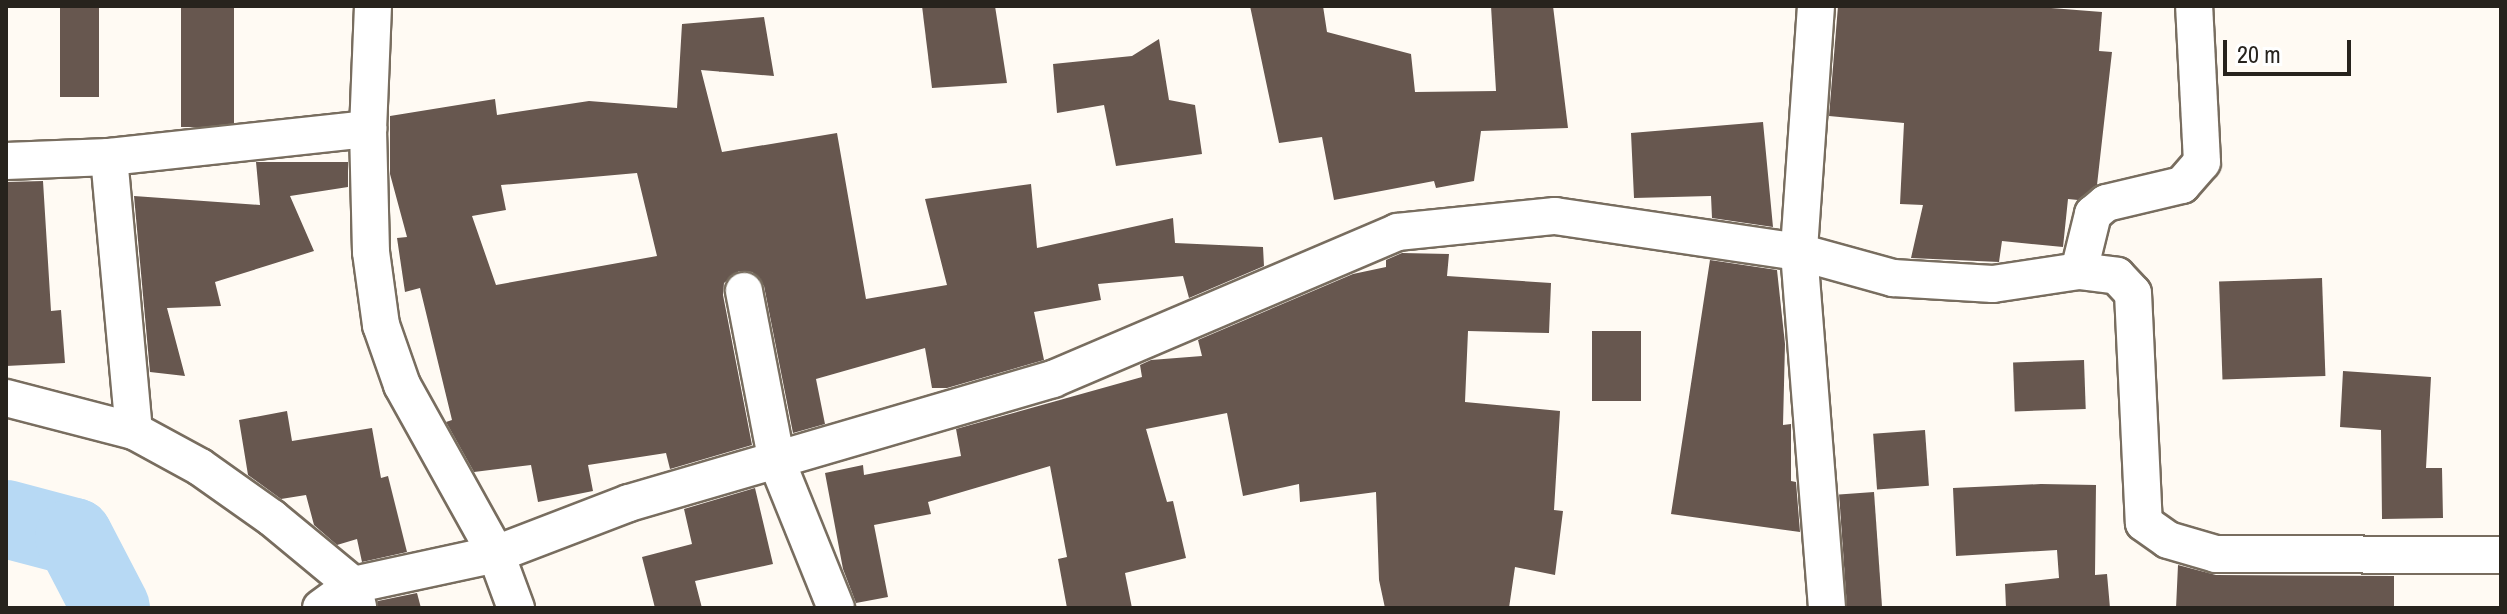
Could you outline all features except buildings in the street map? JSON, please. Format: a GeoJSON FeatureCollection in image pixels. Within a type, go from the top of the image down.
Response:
{"type":"FeatureCollection","features":[{"type":"Feature","properties":{"kind":"street"},"geometry":{"type":"LineString","coordinates":[[373,6],[368,129],[371,252],[381,325],[402,385],[496,554],[516,608]]}},
{"type":"Feature","properties":{"kind":"street"},"geometry":{"type":"LineString","coordinates":[[1816,6],[1799,252],[1827,608]]}},
{"type":"Feature","properties":{"kind":"street"},"geometry":{"type":"LineString","coordinates":[[2079,271],[2093,214],[2106,203],[2182,185],[2202,162],[2194,6]]}},
{"type":"Feature","properties":{"kind":"street"},"geometry":{"type":"LineString","coordinates":[[6,161],[109,157],[368,129]]}},
{"type":"Feature","properties":{"kind":"street"},"geometry":{"type":"LineString","coordinates":[[109,157],[134,431]]}},
{"type":"Feature","properties":{"kind":"street"},"geometry":{"type":"LineString","coordinates":[[321,608],[496,554],[629,503],[1053,379],[1397,232],[1555,216],[1799,252],[1893,278],[1993,284],[2079,271],[2117,276],[2133,293],[2140,500],[2144,523],[2168,540],[2216,554],[2501,555]]}},
{"type":"Feature","properties":{"kind":"street"},"geometry":{"type":"LineString","coordinates":[[744,291],[777,462],[836,608]]}},
{"type":"Feature","properties":{"kind":"street"},"geometry":{"type":"LineString","coordinates":[[6,398],[134,431],[200,467],[355,596]]}},
{"type":"Feature","properties":{"kind":"waterway"},"geometry":{"type":"LineString","coordinates":[[6,519],[74,537],[111,608]]}}]}
